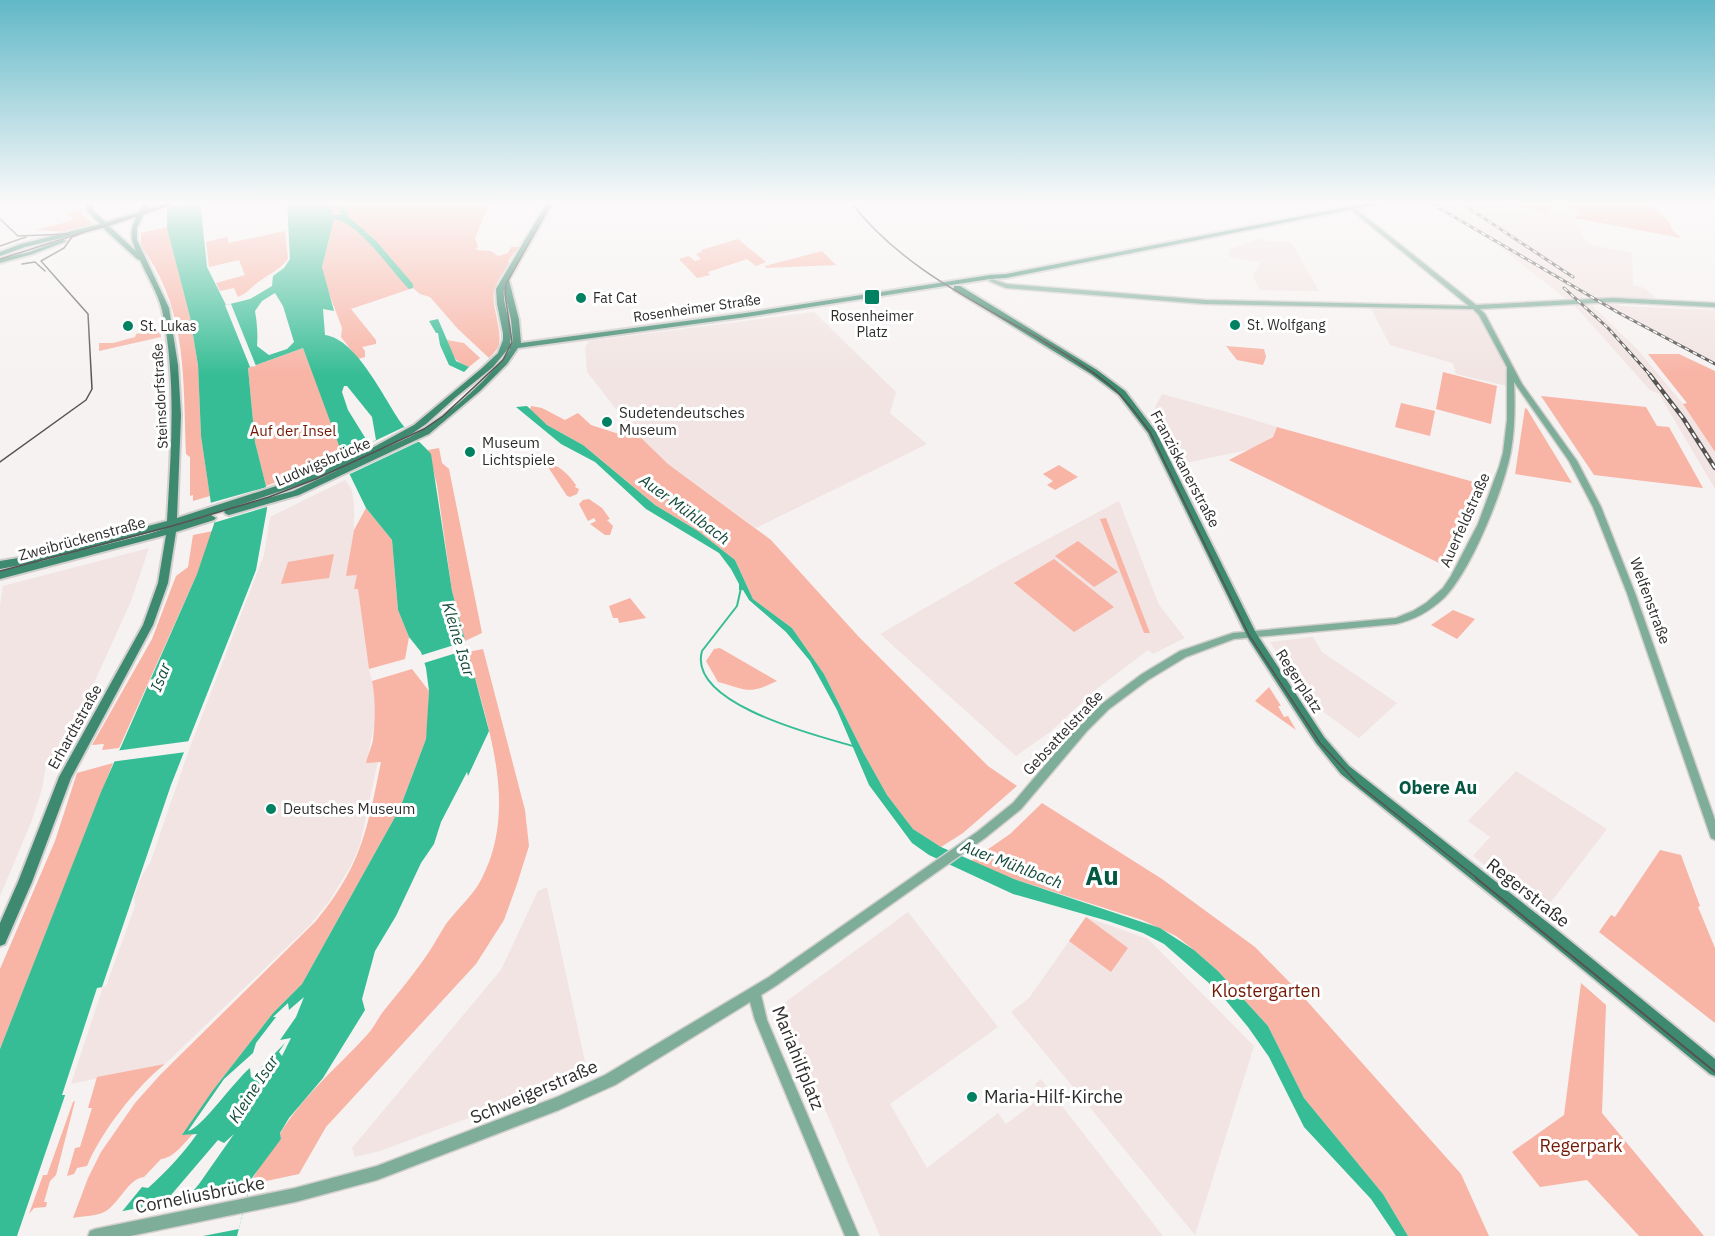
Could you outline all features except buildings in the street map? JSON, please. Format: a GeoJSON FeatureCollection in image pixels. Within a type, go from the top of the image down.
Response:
{"type":"FeatureCollection","features":[{"type":"Feature","properties":{"kind":"main road","name":"Steinsdorfstraße"},"geometry":{"type":"LineString","coordinates":[[140,259],[146,264]]}},
{"type":"Feature","properties":{"kind":"main road","name":"Steinsdorfstraße"},"geometry":{"type":"LineString","coordinates":[[143,259],[165,308],[174,365],[178,437],[172,526]]}},
{"type":"Feature","properties":{"kind":"main road"},"geometry":{"type":"LineString","coordinates":[[412,434],[486,369],[505,347],[507,333],[500,301],[500,289],[519,259]]}},
{"type":"Feature","properties":{"kind":"main road","name":"Rosenheimer Straße"},"geometry":{"type":"LineString","coordinates":[[505,347],[603,336],[1006,276],[1094,259]]}},
{"type":"Feature","properties":{"kind":"main road"},"geometry":{"type":"LineString","coordinates":[[960,290],[1006,276]]}},
{"type":"Feature","properties":{"kind":"main road"},"geometry":{"type":"LineString","coordinates":[[495,372],[516,347],[506,282]]}},
{"type":"Feature","properties":{"kind":"main road","name":"Rosenheimer Straße"},"geometry":{"type":"LineString","coordinates":[[516,347],[527,350],[724,325],[948,289]]}},
{"type":"Feature","properties":{"kind":"main road","name":"Franziskanerstraße"},"geometry":{"type":"LineString","coordinates":[[948,289],[960,290],[1094,372],[1115,387],[1136,409],[1152,432],[1171,469],[1252,635]]}},
{"type":"Feature","properties":{"kind":"main road"},"geometry":{"type":"LineString","coordinates":[[412,434],[442,421],[495,372],[515,356],[527,350]]}},
{"type":"Feature","properties":{"kind":"main road","name":"Ludwigsbrücke"},"geometry":{"type":"LineString","coordinates":[[172,526],[269,496],[296,493],[343,467],[412,434]]}},
{"type":"Feature","properties":{"kind":"main road","name":"Zweibrückenstraße"},"geometry":{"type":"LineString","coordinates":[[0,566],[172,526]]}},
{"type":"Feature","properties":{"kind":"main road","name":"Zweibrückenstraße"},"geometry":{"type":"LineString","coordinates":[[0,576],[172,526]]}},
{"type":"Feature","properties":{"kind":"main road","name":"Erhardtstraße"},"geometry":{"type":"LineString","coordinates":[[0,939],[26,882],[72,761],[117,686],[148,625],[163,583],[172,526]]}},
{"type":"Feature","properties":{"kind":"main road","name":"Regerplatz"},"geometry":{"type":"LineString","coordinates":[[1252,635],[1322,743]]}},
{"type":"Feature","properties":{"kind":"main road","name":"Regerstraße"},"geometry":{"type":"LineString","coordinates":[[1322,743],[1345,770],[1369,791],[1548,931],[1715,1070]]}},
{"type":"Feature","properties":{"kind":"street","name":"Auerfeldstraße"},"geometry":{"type":"LineString","coordinates":[[1414,259],[1482,314],[1526,391],[1512,411]]}},
{"type":"Feature","properties":{"kind":"street"},"geometry":{"type":"LineString","coordinates":[[992,281],[1006,286],[1213,302],[1474,307],[1593,301],[1715,305]]}},
{"type":"Feature","properties":{"kind":"street","name":"Auerfeldstraße"},"geometry":{"type":"LineString","coordinates":[[1408,618],[1426,608],[1446,590],[1462,563],[1498,482],[1507,453],[1512,411],[1510,366]]}},
{"type":"Feature","properties":{"kind":"street","name":"Welfenstraße"},"geometry":{"type":"LineString","coordinates":[[1526,391],[1573,461],[1606,529],[1633,596],[1715,835]]}},
{"type":"Feature","properties":{"kind":"street","name":"Gebsattelstraße"},"geometry":{"type":"LineString","coordinates":[[901,890],[975,839],[1017,806],[1083,728],[1122,693],[1183,654],[1224,638],[1408,618]]}},
{"type":"Feature","properties":{"kind":"street","name":"Mariahilfplatz"},"geometry":{"type":"LineString","coordinates":[[852,1236],[760,1020],[754,993],[901,890]]}},
{"type":"Feature","properties":{"kind":"street","name":"Schweigerstraße"},"geometry":{"type":"LineString","coordinates":[[313,1190],[377,1173],[418,1159],[585,1093],[650,1057],[754,993]]}},
{"type":"Feature","properties":{"kind":"street","name":"Corneliusbrücke"},"geometry":{"type":"LineString","coordinates":[[95,1236],[313,1190]]}},
{"type":"Feature","properties":{"kind":"shaded area"},"geometry":{"type":"Polygon","coordinates":[[[1239,259],[1301,259],[1319,291],[1260,290],[1252,274],[1260,262],[1239,259]]]}},
{"type":"Feature","properties":{"kind":"shaded area"},"geometry":{"type":"Polygon","coordinates":[[[1514,259],[1632,259],[1633,285],[1644,288],[1656,298],[1609,298],[1621,306],[1715,310],[1715,365],[1580,294],[1638,350],[1683,404],[1715,452],[1715,489],[1659,394],[1650,390],[1575,306],[1514,259]]]}},
{"type":"Feature","properties":{"kind":"shaded area"},"geometry":{"type":"Polygon","coordinates":[[[1369,305],[1472,306],[1480,315],[1520,389],[1456,374],[1453,363],[1390,345],[1369,305]]]}},
{"type":"Feature","properties":{"kind":"shaded area"},"geometry":{"type":"Polygon","coordinates":[[[814,312],[896,392],[890,413],[927,444],[756,528],[668,464],[631,428],[587,372],[585,347],[589,341],[814,312]]]}},
{"type":"Feature","properties":{"kind":"shaded area"},"geometry":{"type":"Polygon","coordinates":[[[1162,394],[1277,427],[1273,436],[1252,449],[1185,463],[1152,413],[1162,394]]]}},
{"type":"Feature","properties":{"kind":"shaded area"},"geometry":{"type":"Polygon","coordinates":[[[345,480],[352,490],[354,505],[354,530],[346,576],[358,575],[354,589],[358,589],[369,669],[375,694],[375,722],[366,763],[378,761],[360,845],[350,867],[330,900],[310,925],[165,1064],[66,1085],[97,988],[106,986],[135,906],[134,897],[141,877],[150,863],[190,747],[264,555],[270,517],[345,480]]]}},
{"type":"Feature","properties":{"kind":"shaded area"},"geometry":{"type":"Polygon","coordinates":[[[1119,501],[1159,605],[1185,638],[1153,654],[1148,650],[1098,688],[1050,732],[1016,756],[880,634],[1003,563],[1119,501]]]}},
{"type":"Feature","properties":{"kind":"shaded area"},"geometry":{"type":"Polygon","coordinates":[[[149,548],[131,601],[75,725],[58,757],[47,760],[42,789],[32,820],[0,896],[0,606],[3,586],[149,548]]]}},
{"type":"Feature","properties":{"kind":"shaded area"},"geometry":{"type":"Polygon","coordinates":[[[1313,637],[1322,652],[1397,703],[1359,738],[1307,700],[1270,642],[1313,637]]]}},
{"type":"Feature","properties":{"kind":"shaded area"},"geometry":{"type":"Polygon","coordinates":[[[1516,771],[1607,829],[1544,911],[1473,856],[1490,837],[1468,821],[1516,771]]]}},
{"type":"Feature","properties":{"kind":"shaded area"},"geometry":{"type":"Polygon","coordinates":[[[547,887],[586,1066],[578,1077],[380,1151],[355,1157],[352,1148],[501,970],[538,891],[547,887]]]}},
{"type":"Feature","properties":{"kind":"shaded area"},"geometry":{"type":"Polygon","coordinates":[[[908,912],[998,1027],[890,1104],[927,1168],[998,1113],[1006,1124],[1043,1096],[1035,1084],[1041,1079],[1163,1236],[880,1236],[780,1006],[908,912]]]}},
{"type":"Feature","properties":{"kind":"shaded area"},"geometry":{"type":"Polygon","coordinates":[[[1086,917],[1148,939],[1254,1046],[1195,1235],[1011,1012],[1029,998],[1086,917]]]}},
{"type":"Feature","properties":{"kind":"green space"},"geometry":{"type":"Polygon","coordinates":[[[149,259],[175,259],[190,317],[198,365],[201,436],[210,496],[193,501],[193,495],[190,496],[190,457],[186,454],[180,346],[175,320],[156,270],[149,259]]]}},
{"type":"Feature","properties":{"kind":"green space"},"geometry":{"type":"Polygon","coordinates":[[[208,259],[288,259],[281,267],[238,297],[234,288],[220,291],[216,283],[245,275],[239,260],[209,267],[208,259]]]}},
{"type":"Feature","properties":{"kind":"green space"},"geometry":{"type":"Polygon","coordinates":[[[324,259],[510,259],[494,291],[494,305],[499,327],[497,348],[489,358],[458,329],[430,297],[420,294],[413,288],[351,309],[376,340],[376,344],[362,347],[365,357],[358,359],[341,337],[342,328],[324,280],[322,267],[324,259]]]}},
{"type":"Feature","properties":{"kind":"green space"},"geometry":{"type":"Polygon","coordinates":[[[679,259],[692,259],[695,261],[701,259],[762,259],[766,262],[756,266],[747,259],[708,272],[710,275],[697,278],[679,259]]]}},
{"type":"Feature","properties":{"kind":"green space"},"geometry":{"type":"Polygon","coordinates":[[[793,259],[830,259],[836,265],[766,268],[765,266],[793,259]]]}},
{"type":"Feature","properties":{"kind":"green space"},"geometry":{"type":"Polygon","coordinates":[[[160,330],[161,337],[99,351],[99,343],[113,343],[135,337],[136,334],[160,330]]]}},
{"type":"Feature","properties":{"kind":"green space"},"geometry":{"type":"Polygon","coordinates":[[[447,340],[464,343],[480,358],[469,367],[460,363],[450,350],[447,340]]]}},
{"type":"Feature","properties":{"kind":"green space"},"geometry":{"type":"Polygon","coordinates":[[[1226,346],[1264,349],[1266,357],[1263,365],[1237,360],[1226,346]]]}},
{"type":"Feature","properties":{"kind":"green space","name":"Auf der Insel"},"geometry":{"type":"Polygon","coordinates":[[[303,348],[344,456],[266,486],[255,442],[248,368],[303,348]]]}},
{"type":"Feature","properties":{"kind":"green space"},"geometry":{"type":"Polygon","coordinates":[[[1648,354],[1679,354],[1715,371],[1715,452],[1683,404],[1687,403],[1648,354]]]}},
{"type":"Feature","properties":{"kind":"green space"},"geometry":{"type":"Polygon","coordinates":[[[1443,372],[1497,386],[1491,424],[1436,409],[1443,372]]]}},
{"type":"Feature","properties":{"kind":"green space"},"geometry":{"type":"Polygon","coordinates":[[[1541,396],[1646,407],[1657,426],[1669,427],[1703,488],[1594,475],[1541,396]]]}},
{"type":"Feature","properties":{"kind":"green space"},"geometry":{"type":"Polygon","coordinates":[[[1401,403],[1435,411],[1430,436],[1395,427],[1401,403]]]}},
{"type":"Feature","properties":{"kind":"green space"},"geometry":{"type":"Polygon","coordinates":[[[531,406],[542,408],[565,420],[578,413],[591,425],[619,434],[631,428],[668,464],[771,540],[858,636],[988,766],[1017,786],[963,833],[941,847],[913,829],[887,795],[824,674],[792,628],[753,599],[735,560],[698,531],[655,505],[583,445],[547,425],[530,410],[531,406]]]}},
{"type":"Feature","properties":{"kind":"green space"},"geometry":{"type":"Polygon","coordinates":[[[1525,408],[1527,409],[1572,483],[1515,474],[1525,408]]]}},
{"type":"Feature","properties":{"kind":"green space"},"geometry":{"type":"Polygon","coordinates":[[[1277,427],[1481,484],[1462,531],[1443,565],[1229,460],[1273,437],[1277,427]]]}},
{"type":"Feature","properties":{"kind":"green space"},"geometry":{"type":"Polygon","coordinates":[[[439,448],[442,463],[449,469],[482,633],[465,641],[452,591],[437,485],[428,450],[439,448]]]}},
{"type":"Feature","properties":{"kind":"green space"},"geometry":{"type":"Polygon","coordinates":[[[552,465],[562,470],[571,479],[575,487],[579,489],[577,494],[567,496],[548,467],[552,465]]]}},
{"type":"Feature","properties":{"kind":"green space"},"geometry":{"type":"Polygon","coordinates":[[[1059,465],[1078,477],[1055,490],[1047,485],[1053,481],[1043,474],[1059,465]]]}},
{"type":"Feature","properties":{"kind":"green space"},"geometry":{"type":"Polygon","coordinates":[[[589,499],[602,508],[610,519],[607,520],[613,526],[610,535],[605,535],[590,524],[596,521],[594,518],[588,521],[579,504],[589,499]]]}},
{"type":"Feature","properties":{"kind":"green space"},"geometry":{"type":"Polygon","coordinates":[[[366,508],[392,540],[398,610],[409,637],[405,659],[369,669],[358,589],[354,589],[357,575],[346,576],[354,530],[366,508]]]}},
{"type":"Feature","properties":{"kind":"green space"},"geometry":{"type":"Polygon","coordinates":[[[1106,518],[1150,633],[1144,633],[1100,519],[1106,518]]]}},
{"type":"Feature","properties":{"kind":"green space"},"geometry":{"type":"Polygon","coordinates":[[[213,531],[197,574],[119,748],[102,750],[104,744],[92,745],[152,639],[176,576],[188,567],[193,535],[213,531]]]}},
{"type":"Feature","properties":{"kind":"green space"},"geometry":{"type":"Polygon","coordinates":[[[1078,541],[1118,572],[1094,587],[1055,556],[1078,541]]]}},
{"type":"Feature","properties":{"kind":"green space"},"geometry":{"type":"Polygon","coordinates":[[[334,554],[329,578],[281,584],[288,562],[334,554]]]}},
{"type":"Feature","properties":{"kind":"green space"},"geometry":{"type":"Polygon","coordinates":[[[1054,559],[1114,607],[1074,632],[1014,583],[1054,559]]]}},
{"type":"Feature","properties":{"kind":"green space"},"geometry":{"type":"Polygon","coordinates":[[[630,598],[646,618],[619,623],[618,618],[613,618],[609,606],[630,598]]]}},
{"type":"Feature","properties":{"kind":"green space"},"geometry":{"type":"Polygon","coordinates":[[[1453,610],[1475,619],[1457,639],[1431,625],[1453,610]]]}},
{"type":"Feature","properties":{"kind":"green space"},"geometry":{"type":"Polygon","coordinates":[[[720,648],[777,681],[753,690],[718,682],[706,661],[714,649],[720,648]]]}},
{"type":"Feature","properties":{"kind":"green space"},"geometry":{"type":"Polygon","coordinates":[[[483,649],[525,810],[529,846],[504,920],[476,964],[326,1127],[299,1174],[257,1183],[258,1177],[253,1178],[266,1156],[281,1139],[280,1134],[289,1120],[310,1094],[369,1033],[424,960],[446,924],[482,878],[493,851],[498,823],[499,794],[491,737],[468,652],[483,649]]]}},
{"type":"Feature","properties":{"kind":"green space"},"geometry":{"type":"Polygon","coordinates":[[[412,669],[429,691],[426,739],[400,808],[302,984],[273,1013],[213,1090],[183,1135],[193,1134],[182,1146],[170,1156],[161,1159],[144,1177],[134,1181],[103,1213],[73,1218],[88,1178],[101,1152],[135,1103],[161,1074],[316,921],[344,882],[366,827],[381,762],[366,763],[373,742],[375,703],[372,681],[412,669]]]}},
{"type":"Feature","properties":{"kind":"green space"},"geometry":{"type":"Polygon","coordinates":[[[1269,687],[1281,706],[1278,706],[1284,717],[1288,716],[1296,730],[1255,701],[1269,687]]]}},
{"type":"Feature","properties":{"kind":"green space"},"geometry":{"type":"Polygon","coordinates":[[[113,763],[0,1049],[0,969],[55,841],[77,773],[113,763]]]}},
{"type":"Feature","properties":{"kind":"green space","name":"Klostergarten"},"geometry":{"type":"Polygon","coordinates":[[[1042,803],[1162,879],[1255,947],[1298,991],[1461,1174],[1489,1236],[1408,1236],[1383,1194],[1304,1098],[1268,1026],[1218,971],[1176,936],[1142,920],[1014,879],[971,861],[1010,834],[1042,803]]]}},
{"type":"Feature","properties":{"kind":"green space"},"geometry":{"type":"Polygon","coordinates":[[[1660,850],[1681,855],[1700,906],[1698,907],[1715,948],[1715,1023],[1599,932],[1611,915],[1615,917],[1660,850]]]}},
{"type":"Feature","properties":{"kind":"green space"},"geometry":{"type":"Polygon","coordinates":[[[1086,917],[1128,948],[1111,972],[1069,941],[1086,917]]]}},
{"type":"Feature","properties":{"kind":"green space","name":"Regerpark"},"geometry":{"type":"Polygon","coordinates":[[[1581,983],[1606,1005],[1602,1113],[1704,1236],[1639,1236],[1587,1180],[1540,1187],[1512,1152],[1564,1115],[1581,983]]]}},
{"type":"Feature","properties":{"kind":"green space"},"geometry":{"type":"Polygon","coordinates":[[[165,1064],[120,1111],[101,1139],[87,1166],[77,1168],[74,1174],[67,1176],[75,1148],[80,1147],[92,1108],[88,1108],[97,1077],[165,1064]]]}},
{"type":"Feature","properties":{"kind":"green space"},"geometry":{"type":"Polygon","coordinates":[[[75,1101],[56,1175],[50,1181],[44,1202],[47,1202],[46,1207],[34,1208],[29,1214],[43,1175],[47,1175],[75,1101]]]}},
{"type":"Feature","properties":{"kind":"water"},"geometry":{"type":"Polygon","coordinates":[[[175,259],[206,259],[207,267],[226,305],[250,299],[272,286],[273,276],[284,268],[290,259],[324,259],[322,267],[334,311],[323,309],[325,335],[337,339],[359,358],[402,424],[431,454],[452,591],[489,731],[468,776],[467,772],[441,822],[434,844],[421,863],[396,916],[375,951],[362,999],[365,1010],[323,1078],[289,1118],[280,1133],[281,1139],[252,1178],[237,1236],[155,1236],[199,1184],[234,1134],[224,1143],[218,1140],[136,1236],[102,1236],[142,1187],[148,1188],[186,1149],[197,1134],[182,1135],[213,1090],[273,1013],[302,984],[400,808],[426,739],[429,691],[426,668],[421,652],[409,637],[398,610],[392,540],[366,508],[350,475],[303,348],[248,368],[255,442],[266,486],[267,509],[256,570],[171,785],[17,1236],[0,1236],[0,1049],[101,792],[197,574],[214,524],[201,436],[198,365],[190,317],[175,259]],[[275,293],[262,301],[255,311],[257,346],[269,355],[287,349],[294,342],[283,306],[275,293]],[[344,386],[342,392],[348,410],[369,444],[376,440],[372,417],[347,386],[344,386]],[[304,997],[289,1010],[288,1003],[273,1017],[276,1017],[256,1043],[253,1053],[224,1079],[188,1131],[210,1113],[250,1068],[251,1078],[285,1043],[279,1052],[282,1056],[291,1038],[280,1040],[296,1017],[304,997]]]}},
{"type":"Feature","properties":{"kind":"water"},"geometry":{"type":"Polygon","coordinates":[[[382,259],[391,259],[413,284],[413,288],[409,289],[382,259]]]}},
{"type":"Feature","properties":{"kind":"water"},"geometry":{"type":"Polygon","coordinates":[[[438,319],[456,361],[469,367],[464,372],[449,365],[440,345],[438,333],[429,321],[438,319]]]}},
{"type":"Feature","properties":{"kind":"water"},"geometry":{"type":"Polygon","coordinates":[[[527,406],[547,425],[583,445],[655,505],[698,531],[735,560],[753,599],[792,628],[824,674],[887,795],[913,829],[941,847],[1014,879],[1160,928],[1194,950],[1218,971],[1268,1026],[1304,1098],[1383,1194],[1408,1236],[1396,1236],[1371,1199],[1304,1127],[1269,1057],[1218,991],[1164,944],[1143,933],[1108,921],[1013,894],[929,855],[912,843],[869,785],[837,710],[810,661],[786,632],[749,600],[743,590],[739,590],[739,584],[731,569],[719,553],[646,509],[595,462],[561,444],[516,407],[527,406]]]}},
{"type":"Feature","properties":{"kind":"pier"},"geometry":{"type":"Polygon","coordinates":[[[231,304],[256,366],[250,367],[225,305],[231,304]]]}},
{"type":"Feature","properties":{"kind":"pier"},"geometry":{"type":"Polygon","coordinates":[[[404,427],[420,441],[350,474],[346,470],[341,457],[404,427]]]}},
{"type":"Feature","properties":{"kind":"pier"},"geometry":{"type":"Polygon","coordinates":[[[267,487],[270,506],[213,523],[210,503],[267,487]]]}},
{"type":"Feature","properties":{"kind":"pier"},"geometry":{"type":"Polygon","coordinates":[[[467,641],[469,649],[421,664],[419,656],[467,641]]]}},
{"type":"Feature","properties":{"kind":"pier"},"geometry":{"type":"Polygon","coordinates":[[[190,741],[186,752],[110,762],[115,751],[190,741]]]}},
{"type":"Feature","properties":{"kind":"pier"},"geometry":{"type":"Polygon","coordinates":[[[103,987],[69,1090],[67,1095],[62,1095],[97,988],[103,987]]]}},
{"type":"Feature","properties":{"kind":"pier"},"geometry":{"type":"Polygon","coordinates":[[[249,1187],[239,1229],[203,1236],[152,1236],[183,1199],[249,1187]]]}},
{"type":"Feature","properties":{"kind":"pier"},"geometry":{"type":"Polygon","coordinates":[[[169,1202],[140,1236],[99,1236],[118,1212],[169,1202]]]}},
{"type":"Feature","properties":{"kind":"waterway","name":"Auer Mühlbach"},"geometry":{"type":"LineString","coordinates":[[668,501],[674,496]]}},
{"type":"Feature","properties":{"kind":"waterway","name":"Auer Mühlbach"},"geometry":{"type":"LineString","coordinates":[[690,519],[699,511]]}},
{"type":"Feature","properties":{"kind":"waterway"},"geometry":{"type":"LineString","coordinates":[[741,588],[737,606],[702,651],[703,670],[714,687],[734,702],[759,715],[786,726],[853,746]]}},
{"type":"Feature","properties":{"kind":"tram line"},"geometry":{"type":"LineString","coordinates":[[0,462],[86,400],[92,389],[88,314],[41,261],[45,259]]}},
{"type":"Feature","properties":{"kind":"tram line"},"geometry":{"type":"LineString","coordinates":[[0,571],[172,526],[269,497],[316,479],[424,429],[443,416],[503,360],[512,342],[505,294],[506,284],[520,259]]}},
{"type":"Feature","properties":{"kind":"tram line"},"geometry":{"type":"LineString","coordinates":[[908,259],[963,295],[1077,362],[1104,380],[1123,397],[1150,432],[1249,635],[1320,743],[1359,785],[1478,879]]}},
{"type":"Feature","properties":{"kind":"tram line"},"geometry":{"type":"LineString","coordinates":[[22,264],[35,262],[45,271]]}},
{"type":"Feature","properties":{"kind":"tram line"},"geometry":{"type":"LineString","coordinates":[[1476,878],[1715,1072]]}},
{"type":"Feature","properties":{"kind":"railway"},"geometry":{"type":"LineString","coordinates":[[1526,259],[1619,313],[1715,364]]}},
{"type":"Feature","properties":{"kind":"railway"},"geometry":{"type":"LineString","coordinates":[[1545,259],[1573,277]]}},
{"type":"Feature","properties":{"kind":"railway"},"geometry":{"type":"LineString","coordinates":[[1564,288],[1608,328],[1651,376]]}},
{"type":"Feature","properties":{"kind":"railway"},"geometry":{"type":"LineString","coordinates":[[1650,375],[1683,418],[1715,468]]}},
{"type":"Feature","properties":{"kind":"place","name":"Rosenheimer Platz"},"geometry":{"type":"Point","coordinates":[872,297]}},
{"type":"Feature","properties":{"kind":"place","name":"Fat Cat"},"geometry":{"type":"Point","coordinates":[581,298]}},
{"type":"Feature","properties":{"kind":"place","name":"St. Wolfgang"},"geometry":{"type":"Point","coordinates":[1235,325]}},
{"type":"Feature","properties":{"kind":"place","name":"St. Lukas"},"geometry":{"type":"Point","coordinates":[128,326]}},
{"type":"Feature","properties":{"kind":"place","name":"Sudetendeutsches Museum"},"geometry":{"type":"Point","coordinates":[607,422]}},
{"type":"Feature","properties":{"kind":"place","name":"Museum Lichtspiele"},"geometry":{"type":"Point","coordinates":[470,452]}},
{"type":"Feature","properties":{"kind":"place","name":"Deutsches Museum"},"geometry":{"type":"Point","coordinates":[271,809]}},
{"type":"Feature","properties":{"kind":"place","name":"Maria-Hilf-Kirche"},"geometry":{"type":"Point","coordinates":[972,1097]}},
{"type":"Feature","properties":{"kind":"district","name":"Obere Au"},"geometry":{"type":"Point","coordinates":[1438,788]}},
{"type":"Feature","properties":{"kind":"district","name":"Au"},"geometry":{"type":"Point","coordinates":[1102,876]}},
{"type":"Feature","properties":{"kind":"water label","name":"Kleine Isar"},"geometry":{"type":"Point","coordinates":[459,639]}},
{"type":"Feature","properties":{"kind":"water label","name":"Isar"},"geometry":{"type":"Point","coordinates":[160,677]}},
{"type":"Feature","properties":{"kind":"water label","name":"Kleine Isar"},"geometry":{"type":"Point","coordinates":[253,1089]}}]}
